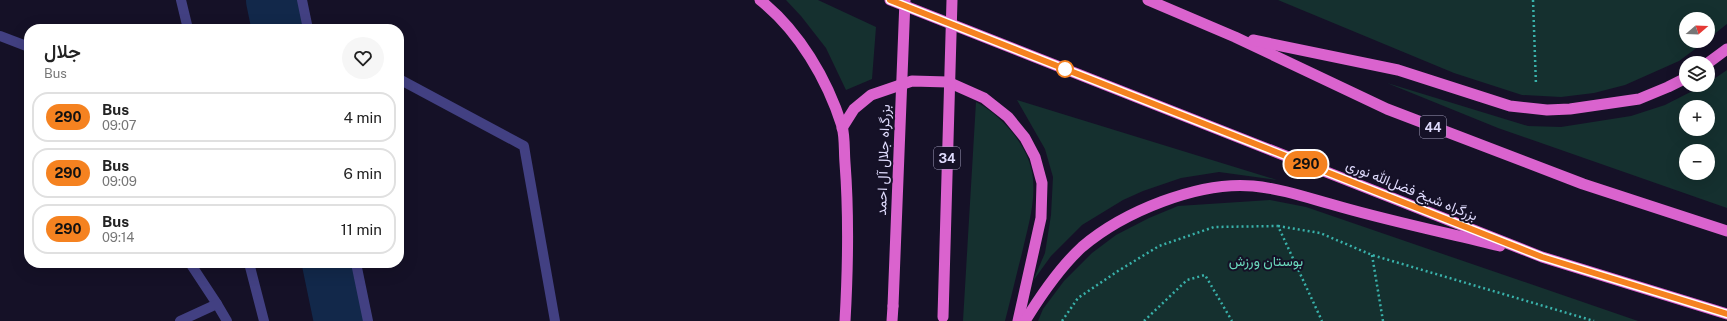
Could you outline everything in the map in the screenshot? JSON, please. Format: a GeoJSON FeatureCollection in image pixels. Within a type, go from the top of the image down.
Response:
{"type":"FeatureCollection","features":[{"type":"Feature","properties":{"kind":"highway"},"geometry":{"type":"LineString","coordinates":[[760,0],[777,14],[802,44],[824,83],[842,128],[848,198],[845,321]]}},
{"type":"Feature","properties":{"kind":"highway","name":"بزرگراه شیخ فضل‌الله نوری"},"geometry":{"type":"LineString","coordinates":[[890,0],[1542,257],[1727,314]]}},
{"type":"Feature","properties":{"kind":"highway","name":"بزرگراه جلال آل احمد"},"geometry":{"type":"LineString","coordinates":[[892,321],[905,0]]}},
{"type":"Feature","properties":{"kind":"highway","name":"34"},"geometry":{"type":"LineString","coordinates":[[943,319],[952,0]]}},
{"type":"Feature","properties":{"kind":"highway","name":"44"},"geometry":{"type":"LineString","coordinates":[[1148,0],[1235,37],[1387,109],[1583,184],[1727,231]]}},
{"type":"Feature","properties":{"kind":"highway"},"geometry":{"type":"LineString","coordinates":[[1235,37],[1398,70],[1510,106],[1547,110],[1570,109],[1639,99],[1679,82]]}},
{"type":"Feature","properties":{"kind":"highway"},"geometry":{"type":"LineString","coordinates":[[1715,58],[1727,49]]}},
{"type":"Feature","properties":{"kind":"highway"},"geometry":{"type":"LineString","coordinates":[[842,128],[854,109],[871,95],[912,81],[948,82],[984,98],[1008,117],[1025,138],[1035,157],[1042,183],[1041,218],[1025,283],[1018,321]]}},
{"type":"Feature","properties":{"kind":"highway"},"geometry":{"type":"LineString","coordinates":[[1025,321],[1043,292],[1062,268],[1082,248],[1106,230],[1130,216],[1158,203],[1186,194],[1220,187],[1252,186],[1293,192],[1340,207],[1542,257]]}},
{"type":"Feature","properties":{"kind":"street"},"geometry":{"type":"LineString","coordinates":[[181,0],[187,24]]}},
{"type":"Feature","properties":{"kind":"street"},"geometry":{"type":"LineString","coordinates":[[302,0],[307,24]]}},
{"type":"Feature","properties":{"kind":"street"},"geometry":{"type":"LineString","coordinates":[[0,36],[24,45]]}},
{"type":"Feature","properties":{"kind":"street"},"geometry":{"type":"LineString","coordinates":[[404,82],[524,146],[555,321]]}},
{"type":"Feature","properties":{"kind":"street"},"geometry":{"type":"LineString","coordinates":[[193,268],[227,321]]}},
{"type":"Feature","properties":{"kind":"street"},"geometry":{"type":"LineString","coordinates":[[250,268],[264,321]]}},
{"type":"Feature","properties":{"kind":"street"},"geometry":{"type":"LineString","coordinates":[[357,268],[368,321]]}},
{"type":"Feature","properties":{"kind":"street"},"geometry":{"type":"LineString","coordinates":[[180,321],[217,304]]}},
{"type":"Feature","properties":{"kind":"path"},"geometry":{"type":"LineString","coordinates":[[1533,0],[1536,88]]}},
{"type":"Feature","properties":{"kind":"path"},"geometry":{"type":"LineString","coordinates":[[1278,226],[1322,321]]}},
{"type":"Feature","properties":{"kind":"path"},"geometry":{"type":"LineString","coordinates":[[1062,321],[1078,298],[1159,246],[1214,227],[1278,226],[1320,233],[1372,255],[1594,321]]}},
{"type":"Feature","properties":{"kind":"path"},"geometry":{"type":"LineString","coordinates":[[1372,255],[1383,321]]}},
{"type":"Feature","properties":{"kind":"path"},"geometry":{"type":"LineString","coordinates":[[1144,321],[1187,280],[1205,275],[1232,321]]}},
{"type":"Feature","properties":{"kind":"green space"},"geometry":{"type":"Polygon","coordinates":[[[786,0],[818,0],[876,27],[872,79],[846,90],[826,48],[801,16],[786,0]]]}},
{"type":"Feature","properties":{"kind":"green space"},"geometry":{"type":"Polygon","coordinates":[[[1278,0],[1727,0],[1727,24],[1715,33],[1715,12],[1679,12],[1679,48],[1697,48],[1686,56],[1679,56],[1679,61],[1625,85],[1594,93],[1561,97],[1522,95],[1454,73],[1278,0]]]}},
{"type":"Feature","properties":{"kind":"green space"},"geometry":{"type":"Polygon","coordinates":[[[1727,70],[1727,208],[1498,128],[1387,83],[1528,126],[1561,127],[1631,116],[1665,105],[1690,92],[1715,92],[1715,78],[1727,70]]]}},
{"type":"Feature","properties":{"kind":"green space"},"geometry":{"type":"Polygon","coordinates":[[[1017,100],[1277,180],[1219,172],[1181,178],[1143,191],[1123,200],[1082,225],[1051,256],[1033,281],[1045,253],[1051,215],[1053,177],[1045,149],[1017,100]]]}},
{"type":"Feature","properties":{"kind":"green space"},"geometry":{"type":"Polygon","coordinates":[[[976,102],[994,114],[1011,131],[1025,151],[1032,172],[1033,202],[1005,321],[963,321],[976,102]]]}},
{"type":"Feature","properties":{"kind":"green space","name":"بوستان ورزش"},"geometry":{"type":"Polygon","coordinates":[[[1270,200],[1306,207],[1638,321],[1038,321],[1043,309],[1064,281],[1092,253],[1116,235],[1149,218],[1178,206],[1270,200]]]}},
{"type":"Feature","properties":{"kind":"waterway"},"geometry":{"type":"LineString","coordinates":[[275,0],[280,24]]}},
{"type":"Feature","properties":{"kind":"waterway"},"geometry":{"type":"LineString","coordinates":[[332,268],[343,321]]}},
{"type":"Feature","properties":{"kind":"bus line","name":"290"},"geometry":{"type":"LineString","coordinates":[[890,0],[1542,257],[1727,314]]}}]}
